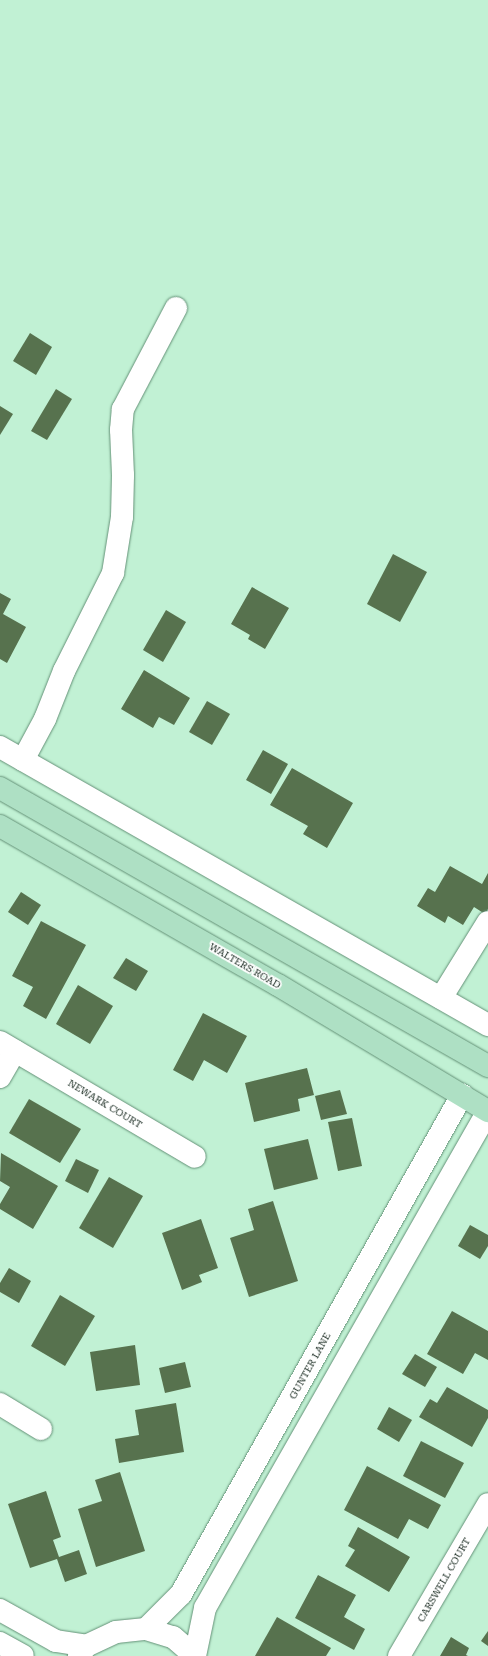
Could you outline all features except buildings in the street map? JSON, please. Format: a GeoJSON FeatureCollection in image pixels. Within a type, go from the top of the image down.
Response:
{"type":"FeatureCollection","features":[{"type":"Feature","properties":{"kind":"main road"},"geometry":{"type":"LineString","coordinates":[[0,788],[488,1066]]}},
{"type":"Feature","properties":{"kind":"main road","name":"WALTERS ROAD"},"geometry":{"type":"LineString","coordinates":[[0,826],[278,985],[488,1111]]}},
{"type":"Feature","properties":{"kind":"street"},"geometry":{"type":"LineString","coordinates":[[23,760],[45,719],[64,671],[112,573],[122,517],[123,475],[121,430],[123,409],[176,308]]}},
{"type":"Feature","properties":{"kind":"street"},"geometry":{"type":"LineString","coordinates":[[0,747],[488,1025]]}},
{"type":"Feature","properties":{"kind":"street"},"geometry":{"type":"LineString","coordinates":[[441,998],[488,922]]}},
{"type":"Feature","properties":{"kind":"street"},"geometry":{"type":"LineString","coordinates":[[0,1077],[7,1046]]}},
{"type":"Feature","properties":{"kind":"street","name":"NEWARK COURT"},"geometry":{"type":"LineString","coordinates":[[7,1046],[195,1158]]}},
{"type":"Feature","properties":{"kind":"street","name":"GUNTER LANE"},"geometry":{"type":"LineString","coordinates":[[146,1629],[181,1594],[462,1095]]}},
{"type":"Feature","properties":{"kind":"street"},"geometry":{"type":"LineString","coordinates":[[0,1610],[56,1641],[83,1651],[116,1632],[146,1629],[173,1637],[195,1656],[205,1608],[488,1111]]}},
{"type":"Feature","properties":{"kind":"street"},"geometry":{"type":"LineString","coordinates":[[0,1404],[41,1429]]}},
{"type":"Feature","properties":{"kind":"street","name":"CARSWELL COURT"},"geometry":{"type":"LineString","coordinates":[[399,1656],[488,1504]]}},
{"type":"Feature","properties":{"kind":"street"},"geometry":{"type":"LineString","coordinates":[[0,1643],[23,1656]]}}]}
